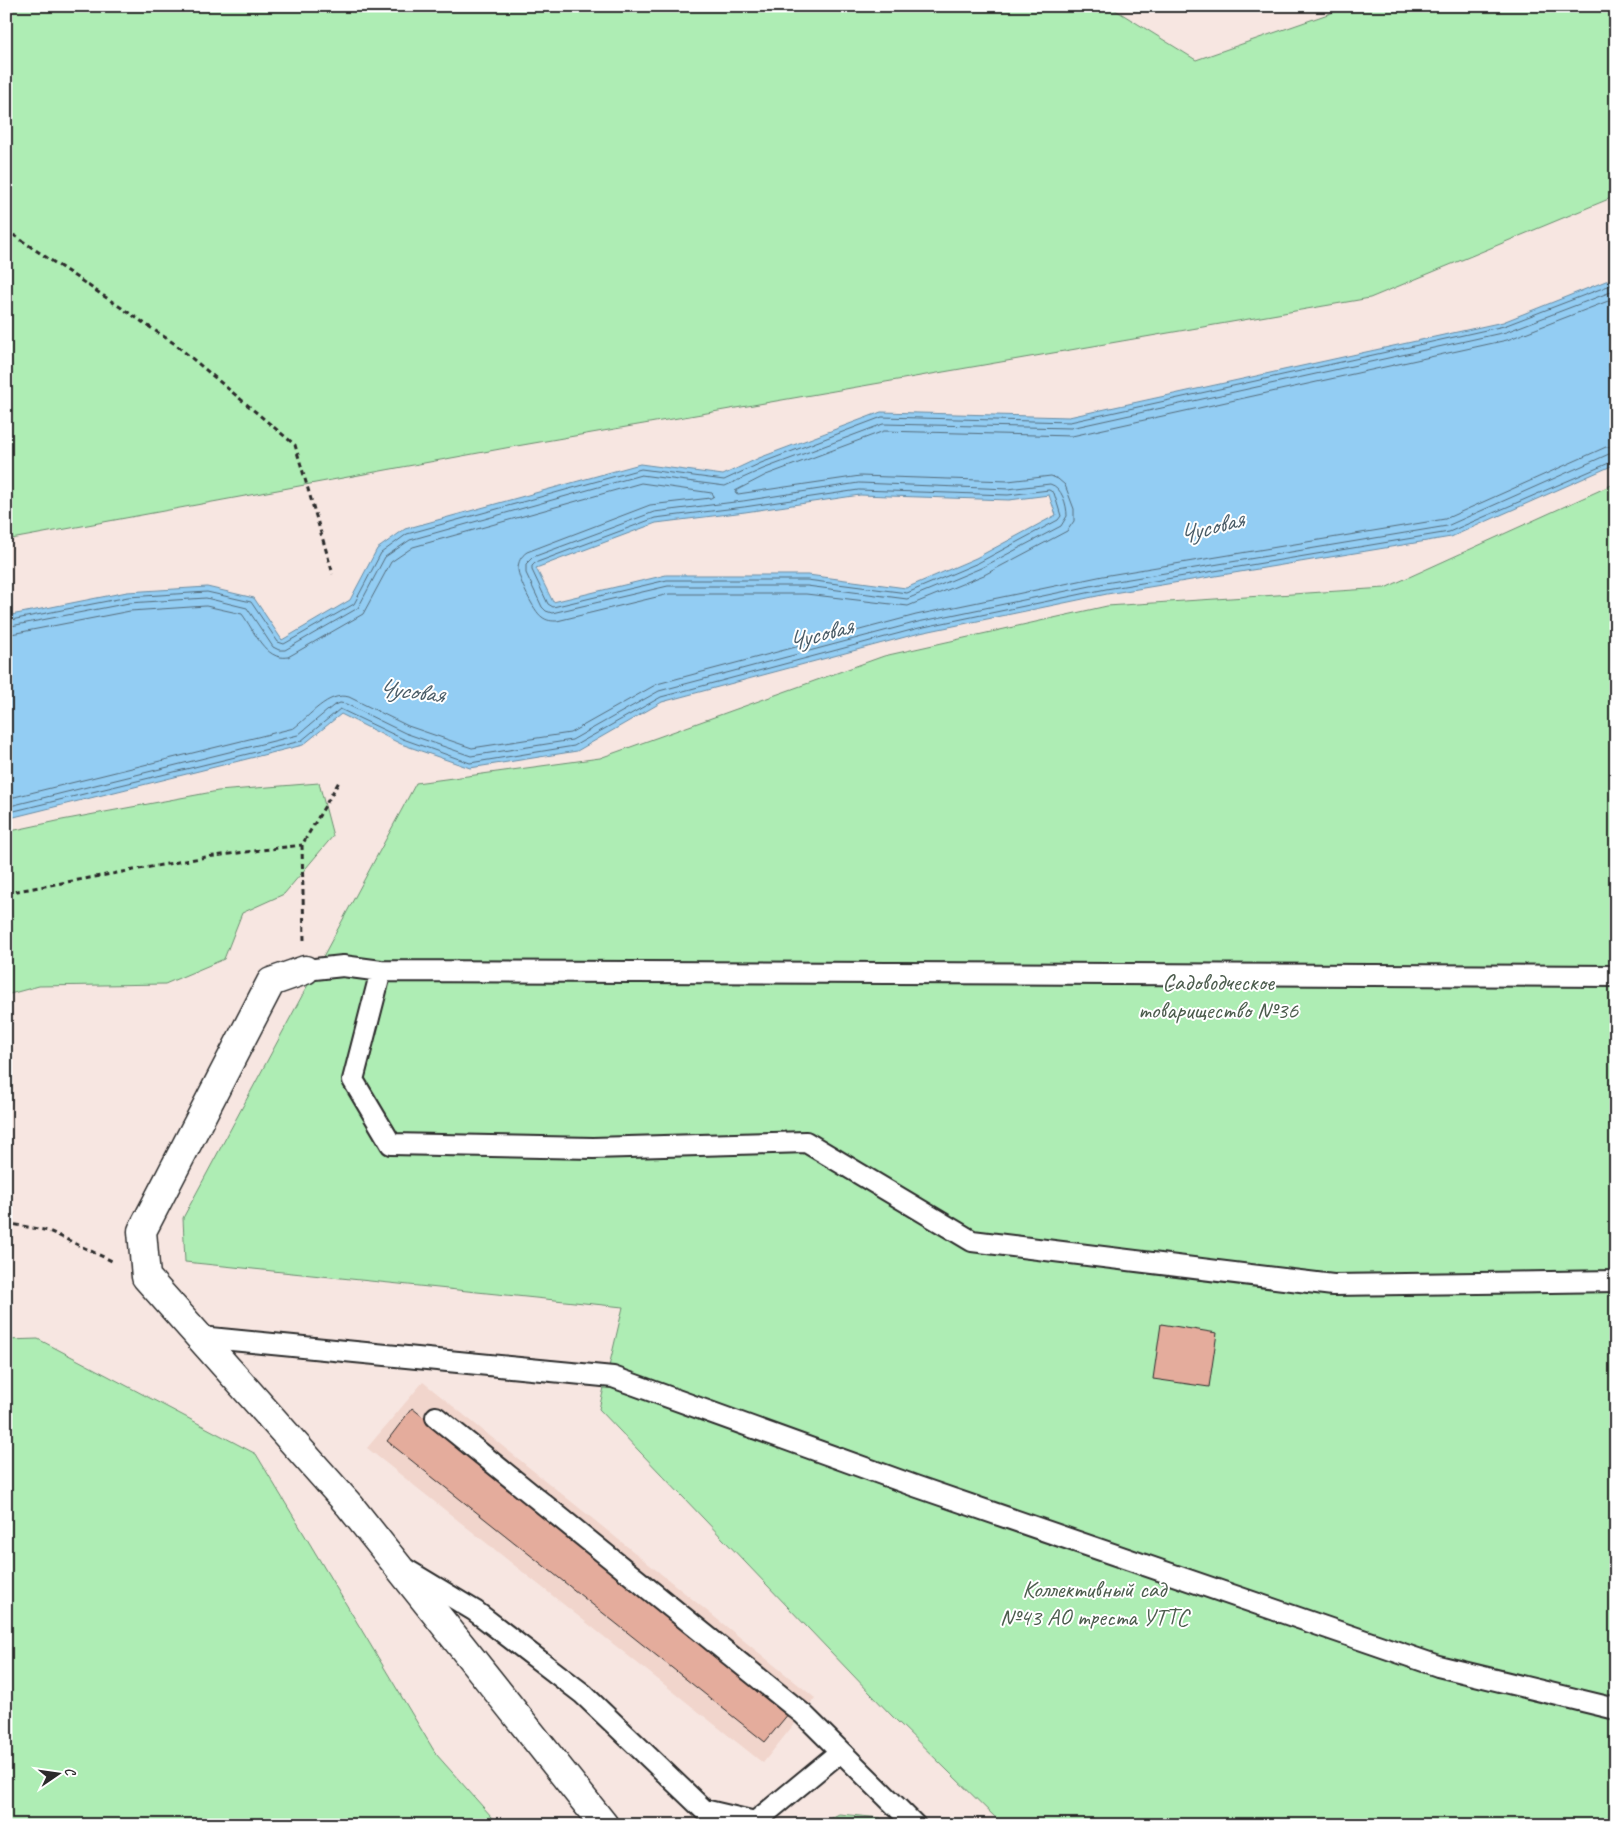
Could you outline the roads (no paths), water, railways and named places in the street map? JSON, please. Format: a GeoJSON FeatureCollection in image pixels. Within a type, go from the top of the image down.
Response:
{"type":"FeatureCollection","features":[{"type":"Feature","properties":{"kind":"street"},"geometry":{"type":"LineString","coordinates":[[305,970],[271,982],[146,1223],[142,1231],[146,1277],[350,1506],[604,1825]]}},
{"type":"Feature","properties":{"kind":"lane"},"geometry":{"type":"LineString","coordinates":[[305,970],[343,966],[381,971],[1616,976]]}},
{"type":"Feature","properties":{"kind":"lane"},"geometry":{"type":"LineString","coordinates":[[381,971],[353,1080],[391,1144],[593,1148],[806,1142],[972,1241],[1333,1285],[1616,1281]]}},
{"type":"Feature","properties":{"kind":"lane"},"geometry":{"type":"LineString","coordinates":[[200,1337],[613,1377],[914,1486],[1438,1666],[1616,1709]]}},
{"type":"Feature","properties":{"kind":"lane"},"geometry":{"type":"LineString","coordinates":[[436,1417],[803,1714],[915,1825]]}},
{"type":"Feature","properties":{"kind":"lane"},"geometry":{"type":"LineString","coordinates":[[396,1564],[475,1611],[583,1694],[704,1810],[756,1822],[840,1752]]}},
{"type":"Feature","properties":{"kind":"water","name":"Чусовая"},"geometry":{"type":"Polygon","coordinates":[[[1616,277],[1616,464],[1451,537],[1107,594],[920,633],[662,702],[577,751],[470,768],[401,744],[341,714],[303,745],[6,819],[6,616],[127,592],[207,587],[254,598],[282,640],[350,600],[377,549],[405,529],[640,464],[723,475],[759,458],[881,412],[1069,417],[1503,322],[1616,277]],[[860,495],[656,523],[536,568],[553,602],[666,575],[808,575],[906,588],[976,558],[1056,515],[1049,495],[1009,500],[860,495]]]}},
{"type":"Feature","properties":{"kind":"park label","name":"Садоводческое товарищество №36"},"geometry":{"type":"Point","coordinates":[1218,996]}},
{"type":"Feature","properties":{"kind":"park label","name":"Коллективный сад №43 АО треста УТТС"},"geometry":{"type":"Point","coordinates":[1094,1603]}}]}
